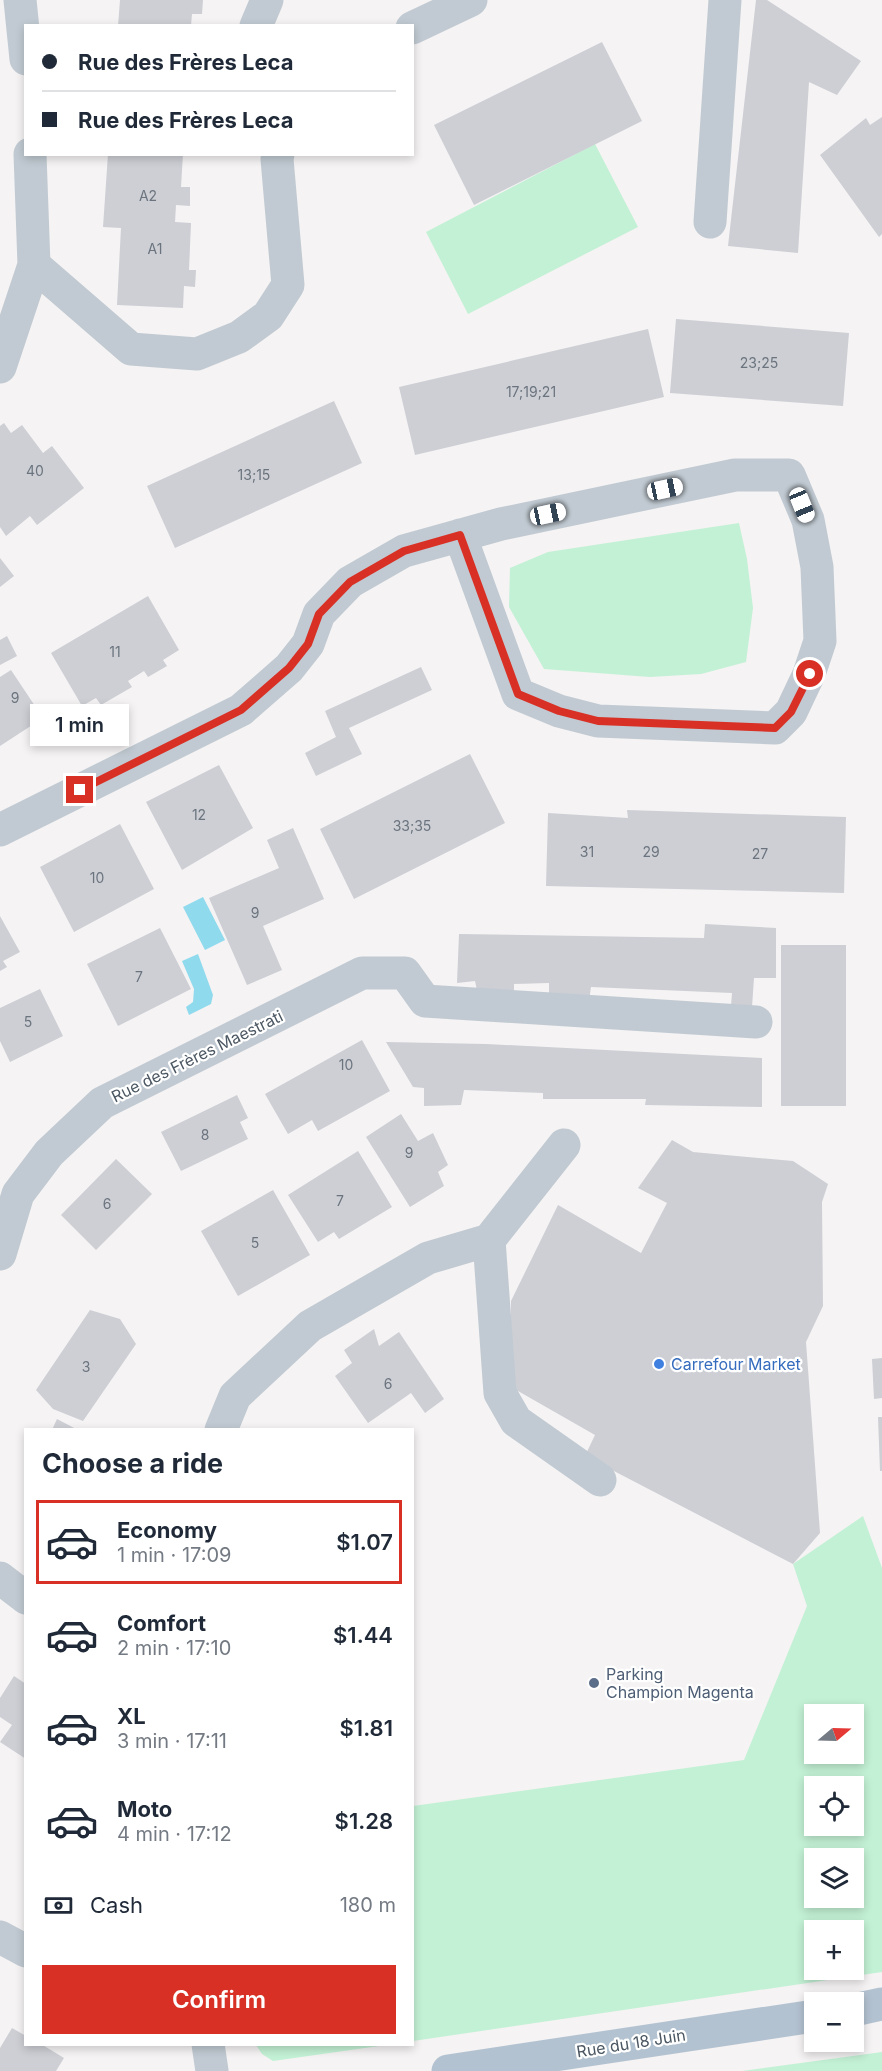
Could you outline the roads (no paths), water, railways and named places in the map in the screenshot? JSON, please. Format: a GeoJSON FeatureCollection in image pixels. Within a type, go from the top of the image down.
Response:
{"type":"FeatureCollection","features":[{"type":"Feature","properties":{"kind":"main road"},"geometry":{"type":"LineString","coordinates":[[864,2008],[882,2004]]}},
{"type":"Feature","properties":{"kind":"main road","name":"Rue du 18 Juin"},"geometry":{"type":"LineString","coordinates":[[448,2071],[804,2018]]}},
{"type":"Feature","properties":{"kind":"street"},"geometry":{"type":"LineString","coordinates":[[20,0],[24,39]]}},
{"type":"Feature","properties":{"kind":"street"},"geometry":{"type":"LineString","coordinates":[[257,24],[263,4],[267,0]]}},
{"type":"Feature","properties":{"kind":"street"},"geometry":{"type":"LineString","coordinates":[[414,27],[471,0]]}},
{"type":"Feature","properties":{"kind":"street"},"geometry":{"type":"LineString","coordinates":[[710,222],[725,0]]}},
{"type":"Feature","properties":{"kind":"street"},"geometry":{"type":"LineString","coordinates":[[0,367],[34,265],[30,156]]}},
{"type":"Feature","properties":{"kind":"street"},"geometry":{"type":"LineString","coordinates":[[34,265],[131,349],[197,354],[239,337],[268,316],[288,285],[277,156]]}},
{"type":"Feature","properties":{"kind":"street"},"geometry":{"type":"LineString","coordinates":[[0,830],[241,710],[289,668],[308,644],[319,614],[350,582],[404,551],[460,535],[501,524],[735,475],[789,476],[808,520],[817,567],[820,641],[810,674],[791,712],[775,728],[598,721],[559,711],[518,694],[460,535]]}},
{"type":"Feature","properties":{"kind":"street","name":"Rue des Frères Maestrati"},"geometry":{"type":"LineString","coordinates":[[0,1254],[18,1194],[49,1153],[102,1102],[362,973],[405,973],[425,1001],[756,1022]]}},
{"type":"Feature","properties":{"kind":"street"},"geometry":{"type":"LineString","coordinates":[[222,1428],[235,1396],[310,1326],[428,1258],[489,1240],[564,1145]]}},
{"type":"Feature","properties":{"kind":"street"},"geometry":{"type":"LineString","coordinates":[[489,1240],[500,1393],[516,1421],[600,1480]]}},
{"type":"Feature","properties":{"kind":"street"},"geometry":{"type":"LineString","coordinates":[[0,1578],[24,1597]]}},
{"type":"Feature","properties":{"kind":"street"},"geometry":{"type":"LineString","coordinates":[[0,1937],[24,1950]]}},
{"type":"Feature","properties":{"kind":"street"},"geometry":{"type":"LineString","coordinates":[[208,2046],[212,2071]]}},
{"type":"Feature","properties":{"kind":"water"},"geometry":{"type":"Polygon","coordinates":[[[203,897],[225,940],[205,950],[183,907],[203,897]]]}},
{"type":"Feature","properties":{"kind":"water"},"geometry":{"type":"Polygon","coordinates":[[[198,954],[213,995],[211,1004],[189,1015],[186,1007],[193,1002],[194,989],[182,961],[198,954]]]}},
{"type":"Feature","properties":{"kind":"place","name":"Carrefour Market"},"geometry":{"type":"Point","coordinates":[659,1364]}},
{"type":"Feature","properties":{"kind":"place","name":"Parking Champion Magenta"},"geometry":{"type":"Point","coordinates":[594,1683]}}]}
